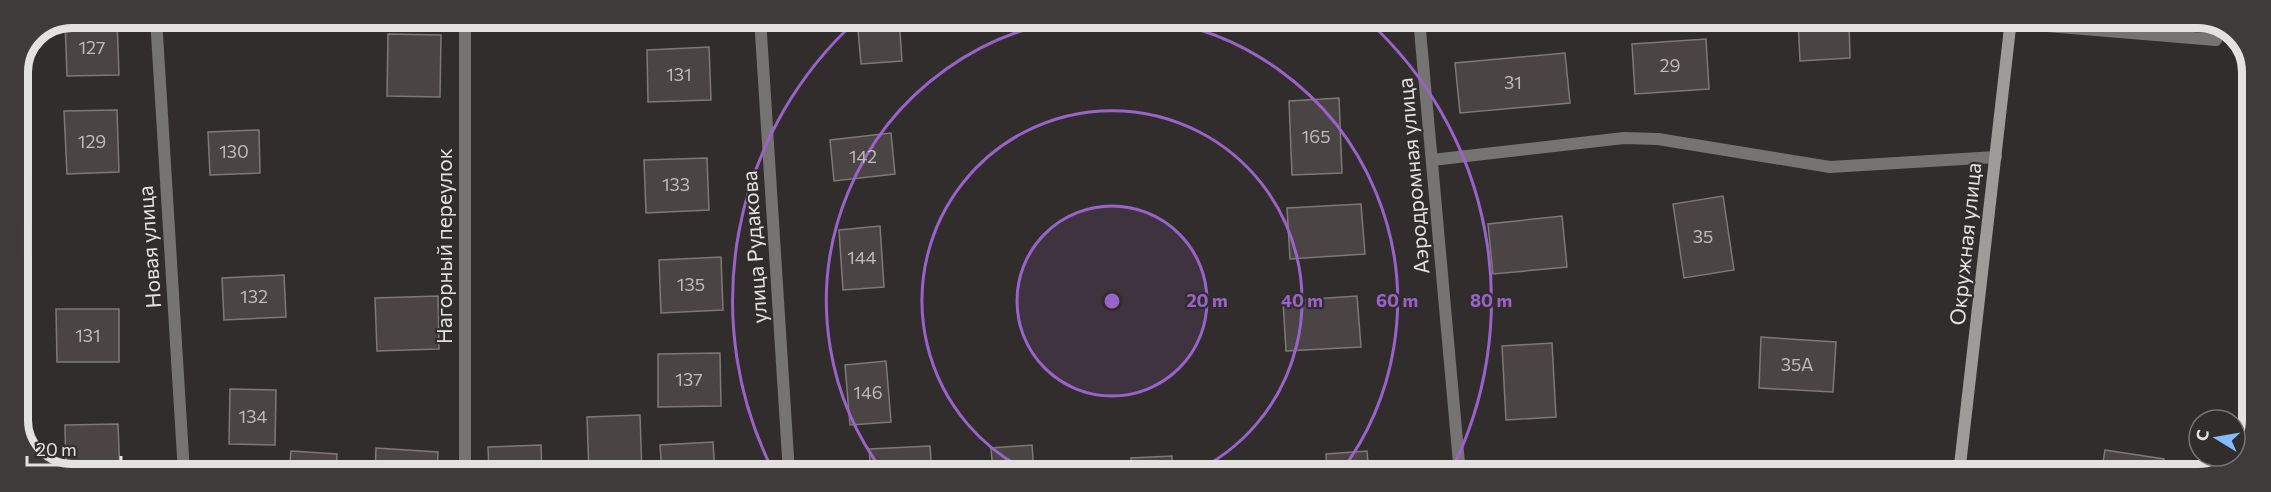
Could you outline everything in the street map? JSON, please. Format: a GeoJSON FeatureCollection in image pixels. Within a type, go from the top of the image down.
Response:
{"type":"FeatureCollection","features":[{"type":"Feature","properties":{"kind":"main road","name":"Окружная улица"},"geometry":{"type":"LineString","coordinates":[[1960,464],[2010,28]]}},
{"type":"Feature","properties":{"kind":"street","name":"Новая улица"},"geometry":{"type":"LineString","coordinates":[[157,28],[183,464]]}},
{"type":"Feature","properties":{"kind":"street","name":"Нагорный переулок"},"geometry":{"type":"LineString","coordinates":[[465,28],[465,464]]}},
{"type":"Feature","properties":{"kind":"street","name":"улица Рудакова"},"geometry":{"type":"LineString","coordinates":[[761,28],[788,464]]}},
{"type":"Feature","properties":{"kind":"street","name":"Аэродромная улица"},"geometry":{"type":"LineString","coordinates":[[1420,28],[1459,464]]}},
{"type":"Feature","properties":{"kind":"street"},"geometry":{"type":"LineString","coordinates":[[2087,28],[2216,40],[2217,32]]}},
{"type":"Feature","properties":{"kind":"street"},"geometry":{"type":"LineString","coordinates":[[1432,160],[1624,138],[1658,139],[1830,167],[1996,157]]}},
{"type":"Feature","properties":{"kind":"building"},"geometry":{"type":"Polygon","coordinates":[[[117,28],[119,75],[67,76],[65,29],[117,28]]]}},
{"type":"Feature","properties":{"kind":"building"},"geometry":{"type":"Polygon","coordinates":[[[858,28],[900,28],[902,61],[861,64],[858,28]]]}},
{"type":"Feature","properties":{"kind":"building"},"geometry":{"type":"Polygon","coordinates":[[[1798,28],[1849,28],[1850,58],[1800,61],[1798,28]]]}},
{"type":"Feature","properties":{"kind":"building"},"geometry":{"type":"Polygon","coordinates":[[[388,34],[441,35],[440,97],[387,96],[388,34]]]}},
{"type":"Feature","properties":{"kind":"building"},"geometry":{"type":"Polygon","coordinates":[[[1706,39],[1709,89],[1635,94],[1632,44],[1706,39]]]}},
{"type":"Feature","properties":{"kind":"building"},"geometry":{"type":"Polygon","coordinates":[[[709,47],[711,100],[648,102],[647,50],[709,47]]]}},
{"type":"Feature","properties":{"kind":"building"},"geometry":{"type":"Polygon","coordinates":[[[1565,53],[1570,103],[1460,113],[1455,63],[1565,53]]]}},
{"type":"Feature","properties":{"kind":"building"},"geometry":{"type":"Polygon","coordinates":[[[1339,98],[1342,173],[1292,175],[1289,101],[1339,98]]]}},
{"type":"Feature","properties":{"kind":"building"},"geometry":{"type":"Polygon","coordinates":[[[117,110],[119,172],[67,174],[64,111],[117,110]]]}},
{"type":"Feature","properties":{"kind":"building"},"geometry":{"type":"Polygon","coordinates":[[[259,130],[260,173],[210,175],[208,132],[259,130]]]}},
{"type":"Feature","properties":{"kind":"building"},"geometry":{"type":"Polygon","coordinates":[[[891,133],[895,174],[834,181],[830,140],[891,133]]]}},
{"type":"Feature","properties":{"kind":"building"},"geometry":{"type":"Polygon","coordinates":[[[707,158],[709,210],[646,213],[644,160],[707,158]]]}},
{"type":"Feature","properties":{"kind":"building"},"geometry":{"type":"Polygon","coordinates":[[[1723,196],[1734,270],[1684,278],[1673,204],[1723,196]]]}},
{"type":"Feature","properties":{"kind":"building"},"geometry":{"type":"Polygon","coordinates":[[[1361,204],[1365,254],[1290,259],[1287,208],[1361,204]]]}},
{"type":"Feature","properties":{"kind":"building"},"geometry":{"type":"Polygon","coordinates":[[[1562,216],[1567,267],[1493,274],[1488,224],[1562,216]]]}},
{"type":"Feature","properties":{"kind":"building"},"geometry":{"type":"Polygon","coordinates":[[[880,226],[884,287],[843,290],[839,230],[880,226]]]}},
{"type":"Feature","properties":{"kind":"building"},"geometry":{"type":"Polygon","coordinates":[[[721,257],[723,310],[661,313],[659,260],[721,257]]]}},
{"type":"Feature","properties":{"kind":"building"},"geometry":{"type":"Polygon","coordinates":[[[284,275],[286,317],[224,320],[222,278],[284,275]]]}},
{"type":"Feature","properties":{"kind":"building"},"geometry":{"type":"Polygon","coordinates":[[[438,296],[439,349],[377,351],[375,298],[438,296]]]}},
{"type":"Feature","properties":{"kind":"building"},"geometry":{"type":"Polygon","coordinates":[[[1357,296],[1361,347],[1286,351],[1283,301],[1357,296]]]}},
{"type":"Feature","properties":{"kind":"building"},"geometry":{"type":"Polygon","coordinates":[[[56,309],[119,309],[119,362],[57,362],[56,309]]]}},
{"type":"Feature","properties":{"kind":"building"},"geometry":{"type":"Polygon","coordinates":[[[1761,337],[1836,342],[1833,392],[1759,388],[1761,337]]]}},
{"type":"Feature","properties":{"kind":"building"},"geometry":{"type":"Polygon","coordinates":[[[1552,343],[1556,417],[1506,420],[1502,346],[1552,343]]]}},
{"type":"Feature","properties":{"kind":"building"},"geometry":{"type":"Polygon","coordinates":[[[720,353],[721,406],[658,407],[658,354],[720,353]]]}},
{"type":"Feature","properties":{"kind":"building"},"geometry":{"type":"Polygon","coordinates":[[[886,361],[891,422],[850,425],[845,365],[886,361]]]}},
{"type":"Feature","properties":{"kind":"building"},"geometry":{"type":"Polygon","coordinates":[[[230,389],[276,390],[275,445],[229,444],[230,389]]]}},
{"type":"Feature","properties":{"kind":"building"},"geometry":{"type":"Polygon","coordinates":[[[640,415],[642,464],[589,464],[587,417],[640,415]]]}},
{"type":"Feature","properties":{"kind":"building"},"geometry":{"type":"Polygon","coordinates":[[[118,424],[120,464],[66,463],[65,425],[118,424]]]}},
{"type":"Feature","properties":{"kind":"building"},"geometry":{"type":"Polygon","coordinates":[[[713,442],[714,464],[661,464],[660,445],[713,442]]]}},
{"type":"Feature","properties":{"kind":"building"},"geometry":{"type":"Polygon","coordinates":[[[541,445],[542,464],[489,464],[488,447],[541,445]]]}},
{"type":"Feature","properties":{"kind":"building"},"geometry":{"type":"Polygon","coordinates":[[[1032,445],[1033,464],[992,464],[991,448],[1032,445]]]}},
{"type":"Feature","properties":{"kind":"building"},"geometry":{"type":"Polygon","coordinates":[[[930,446],[931,464],[870,464],[869,449],[930,446]]]}},
{"type":"Feature","properties":{"kind":"building"},"geometry":{"type":"Polygon","coordinates":[[[376,448],[438,452],[437,464],[375,464],[376,448]]]}},
{"type":"Feature","properties":{"kind":"building"},"geometry":{"type":"Polygon","coordinates":[[[2105,450],[2164,459],[2163,464],[2103,464],[2105,450]]]}},
{"type":"Feature","properties":{"kind":"building"},"geometry":{"type":"Polygon","coordinates":[[[291,451],[337,454],[336,464],[290,464],[291,451]]]}},
{"type":"Feature","properties":{"kind":"building"},"geometry":{"type":"Polygon","coordinates":[[[1367,451],[1368,464],[1326,464],[1326,454],[1367,451]]]}},
{"type":"Feature","properties":{"kind":"building"},"geometry":{"type":"Polygon","coordinates":[[[1172,456],[1172,464],[1131,464],[1131,458],[1172,456]]]}}]}
